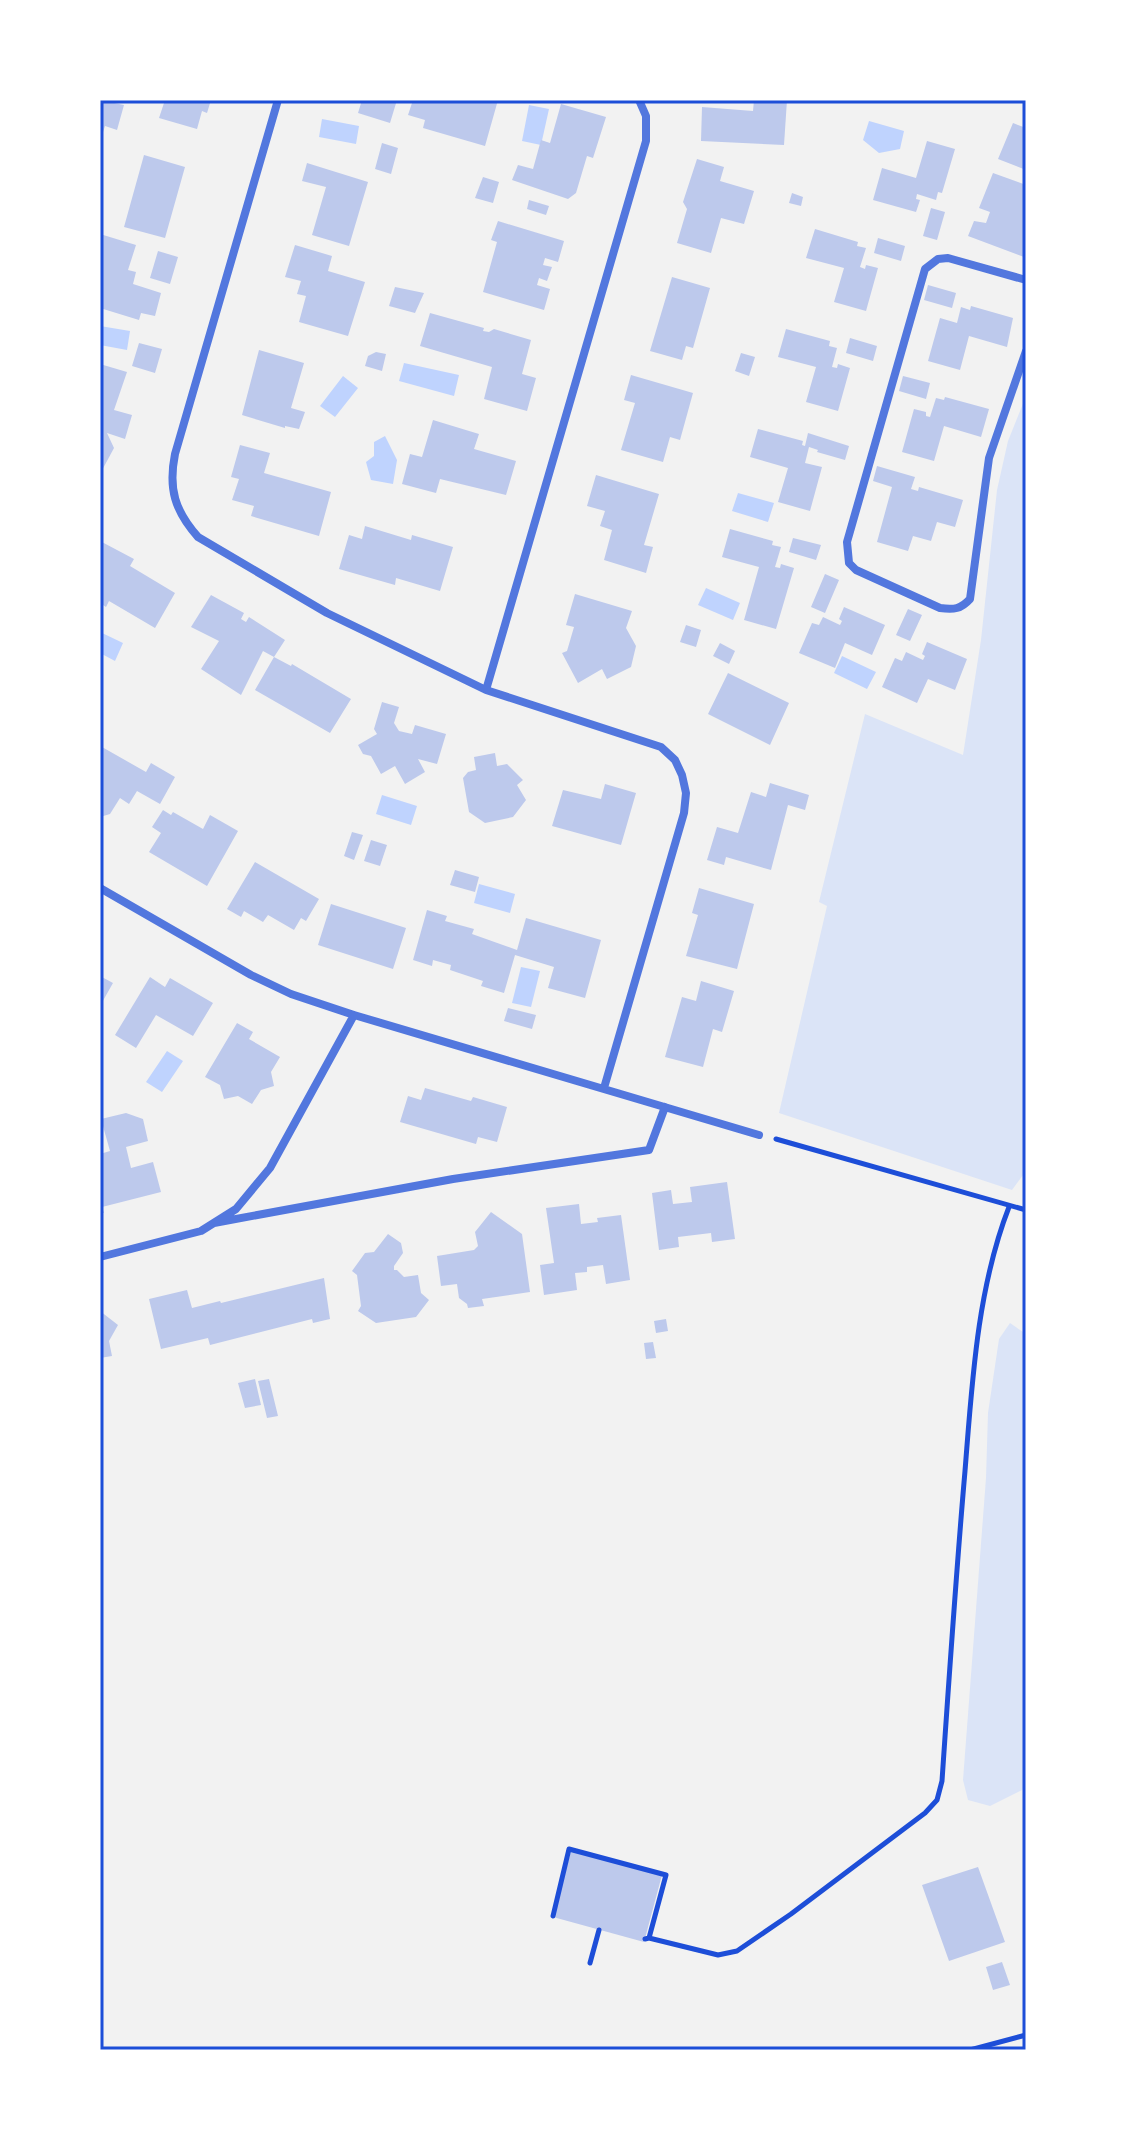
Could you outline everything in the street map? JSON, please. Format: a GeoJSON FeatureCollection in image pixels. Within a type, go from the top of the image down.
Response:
{"type":"FeatureCollection","features":[{"type":"Feature","properties":{"kind":"street"},"geometry":{"type":"LineString","coordinates":[[278,100],[171,472],[175,505],[198,537],[327,613],[486,690],[661,747],[675,760],[686,793],[684,813],[604,1088]]}},
{"type":"Feature","properties":{"kind":"street"},"geometry":{"type":"LineString","coordinates":[[486,690],[646,141],[646,116],[639,100]]}},
{"type":"Feature","properties":{"kind":"street"},"geometry":{"type":"LineString","coordinates":[[1026,280],[948,258],[938,259],[925,269],[847,542],[849,563],[856,570],[940,608],[952,610],[963,607],[970,599],[989,458],[1026,351]]}},
{"type":"Feature","properties":{"kind":"street"},"geometry":{"type":"LineString","coordinates":[[100,888],[251,975],[291,994],[759,1135]]}},
{"type":"Feature","properties":{"kind":"street"},"geometry":{"type":"LineString","coordinates":[[100,1257],[184,1236],[236,1209],[270,1168],[354,1015]]}},
{"type":"Feature","properties":{"kind":"street"},"geometry":{"type":"LineString","coordinates":[[214,1223],[453,1179],[649,1150],[665,1107]]}},
{"type":"Feature","properties":{"kind":"path"},"geometry":{"type":"LineString","coordinates":[[759,1135],[1026,1210]]}},
{"type":"Feature","properties":{"kind":"path"},"geometry":{"type":"LineString","coordinates":[[553,1916],[569,1849],[666,1875],[647,1939],[718,1955],[737,1951],[913,1822],[937,1800],[942,1781],[977,1343],[996,1241],[1009,1207]]}},
{"type":"Feature","properties":{"kind":"path"},"geometry":{"type":"LineString","coordinates":[[590,1963],[599,1930]]}},
{"type":"Feature","properties":{"kind":"path"},"geometry":{"type":"LineString","coordinates":[[970,2050],[1026,2035]]}},
{"type":"Feature","properties":{"kind":"shaded area"},"geometry":{"type":"Polygon","coordinates":[[[1026,396],[1026,1171],[1012,1190],[779,1113],[827,906],[819,902],[865,714],[963,755],[981,640],[997,490],[1008,441],[1026,396]]]}},
{"type":"Feature","properties":{"kind":"shaded area"},"geometry":{"type":"Polygon","coordinates":[[[1010,1323],[1026,1334],[1026,1788],[990,1806],[968,1800],[963,1780],[986,1478],[988,1413],[999,1339],[1010,1323]]]}},
{"type":"Feature","properties":{"kind":"water"},"geometry":{"type":"Polygon","coordinates":[[[529,105],[549,109],[541,145],[522,141],[529,105]]]}},
{"type":"Feature","properties":{"kind":"water"},"geometry":{"type":"Polygon","coordinates":[[[322,119],[359,126],[356,144],[319,137],[322,119]]]}},
{"type":"Feature","properties":{"kind":"water"},"geometry":{"type":"Polygon","coordinates":[[[869,121],[904,131],[900,149],[879,153],[863,140],[869,121]]]}},
{"type":"Feature","properties":{"kind":"water"},"geometry":{"type":"Polygon","coordinates":[[[100,326],[130,331],[127,350],[100,345],[100,326]]]}},
{"type":"Feature","properties":{"kind":"water"},"geometry":{"type":"Polygon","coordinates":[[[404,363],[459,375],[454,396],[399,381],[404,363]]]}},
{"type":"Feature","properties":{"kind":"water"},"geometry":{"type":"Polygon","coordinates":[[[343,376],[358,388],[335,417],[320,406],[343,376]]]}},
{"type":"Feature","properties":{"kind":"water"},"geometry":{"type":"Polygon","coordinates":[[[385,436],[397,460],[393,484],[371,480],[366,462],[374,456],[374,442],[385,436]]]}},
{"type":"Feature","properties":{"kind":"water"},"geometry":{"type":"Polygon","coordinates":[[[738,493],[774,503],[768,522],[732,511],[738,493]]]}},
{"type":"Feature","properties":{"kind":"water"},"geometry":{"type":"Polygon","coordinates":[[[706,588],[740,603],[733,620],[698,605],[706,588]]]}},
{"type":"Feature","properties":{"kind":"water"},"geometry":{"type":"Polygon","coordinates":[[[100,632],[123,643],[115,661],[100,653],[100,632]]]}},
{"type":"Feature","properties":{"kind":"water"},"geometry":{"type":"Polygon","coordinates":[[[842,656],[876,672],[867,689],[834,673],[842,656]]]}},
{"type":"Feature","properties":{"kind":"water"},"geometry":{"type":"Polygon","coordinates":[[[382,795],[417,806],[411,825],[376,814],[382,795]]]}},
{"type":"Feature","properties":{"kind":"water"},"geometry":{"type":"Polygon","coordinates":[[[479,884],[515,894],[510,913],[474,903],[479,884]]]}},
{"type":"Feature","properties":{"kind":"water"},"geometry":{"type":"Polygon","coordinates":[[[521,967],[540,971],[531,1007],[512,1003],[521,967]]]}},
{"type":"Feature","properties":{"kind":"water"},"geometry":{"type":"Polygon","coordinates":[[[167,1051],[183,1061],[162,1092],[146,1082],[167,1051]]]}},
{"type":"Feature","properties":{"kind":"building"},"geometry":{"type":"Polygon","coordinates":[[[100,100],[124,105],[117,130],[105,126],[102,135],[100,134],[100,100]]]}},
{"type":"Feature","properties":{"kind":"building"},"geometry":{"type":"Polygon","coordinates":[[[165,100],[211,100],[207,113],[202,111],[197,129],[159,118],[165,100]]]}},
{"type":"Feature","properties":{"kind":"building"},"geometry":{"type":"Polygon","coordinates":[[[362,100],[397,100],[390,123],[358,113],[362,100]]]}},
{"type":"Feature","properties":{"kind":"building"},"geometry":{"type":"Polygon","coordinates":[[[413,100],[498,100],[485,146],[423,128],[425,120],[408,115],[413,100]]]}},
{"type":"Feature","properties":{"kind":"building"},"geometry":{"type":"Polygon","coordinates":[[[754,100],[787,100],[784,145],[701,141],[702,107],[753,111],[754,100]]]}},
{"type":"Feature","properties":{"kind":"building"},"geometry":{"type":"Polygon","coordinates":[[[561,104],[606,117],[593,158],[587,156],[576,193],[568,199],[512,180],[518,165],[533,169],[541,140],[550,143],[561,104]]]}},
{"type":"Feature","properties":{"kind":"building"},"geometry":{"type":"Polygon","coordinates":[[[1013,123],[1026,128],[1026,170],[998,159],[1013,123]]]}},
{"type":"Feature","properties":{"kind":"building"},"geometry":{"type":"Polygon","coordinates":[[[927,141],[955,149],[942,193],[938,192],[936,200],[917,194],[916,199],[920,200],[916,212],[873,200],[882,168],[916,178],[927,141]]]}},
{"type":"Feature","properties":{"kind":"building"},"geometry":{"type":"Polygon","coordinates":[[[382,143],[398,148],[391,174],[375,169],[382,143]]]}},
{"type":"Feature","properties":{"kind":"building"},"geometry":{"type":"Polygon","coordinates":[[[144,155],[185,167],[165,238],[124,227],[144,155]]]}},
{"type":"Feature","properties":{"kind":"building"},"geometry":{"type":"Polygon","coordinates":[[[697,159],[724,167],[720,181],[754,191],[744,224],[721,218],[711,253],[677,243],[687,209],[683,202],[697,159]]]}},
{"type":"Feature","properties":{"kind":"building"},"geometry":{"type":"Polygon","coordinates":[[[307,163],[368,182],[349,246],[312,235],[326,187],[302,181],[307,163]]]}},
{"type":"Feature","properties":{"kind":"building"},"geometry":{"type":"Polygon","coordinates":[[[993,173],[1026,185],[1024,257],[968,236],[974,221],[986,223],[990,212],[979,208],[993,173]]]}},
{"type":"Feature","properties":{"kind":"building"},"geometry":{"type":"Polygon","coordinates":[[[483,177],[499,182],[493,203],[475,198],[483,177]]]}},
{"type":"Feature","properties":{"kind":"building"},"geometry":{"type":"Polygon","coordinates":[[[792,193],[803,197],[801,206],[789,203],[792,193]]]}},
{"type":"Feature","properties":{"kind":"building"},"geometry":{"type":"Polygon","coordinates":[[[529,200],[549,206],[546,215],[527,209],[529,200]]]}},
{"type":"Feature","properties":{"kind":"building"},"geometry":{"type":"Polygon","coordinates":[[[931,208],[945,212],[937,240],[923,236],[931,208]]]}},
{"type":"Feature","properties":{"kind":"building"},"geometry":{"type":"Polygon","coordinates":[[[498,221],[564,241],[558,262],[545,258],[543,265],[552,267],[547,281],[539,278],[537,285],[550,289],[544,310],[483,292],[497,242],[491,240],[498,221]]]}},
{"type":"Feature","properties":{"kind":"building"},"geometry":{"type":"Polygon","coordinates":[[[815,229],[858,242],[857,246],[866,248],[860,267],[878,268],[866,311],[834,302],[844,268],[806,258],[815,229]]]}},
{"type":"Feature","properties":{"kind":"building"},"geometry":{"type":"Polygon","coordinates":[[[100,234],[136,245],[128,270],[136,272],[133,284],[161,293],[155,316],[141,313],[139,320],[100,308],[100,234]]]}},
{"type":"Feature","properties":{"kind":"building"},"geometry":{"type":"Polygon","coordinates":[[[878,238],[905,246],[901,261],[874,253],[878,238]]]}},
{"type":"Feature","properties":{"kind":"building"},"geometry":{"type":"Polygon","coordinates":[[[295,245],[332,256],[328,271],[365,282],[348,336],[299,322],[306,296],[297,294],[301,281],[285,277],[295,245]]]}},
{"type":"Feature","properties":{"kind":"building"},"geometry":{"type":"Polygon","coordinates":[[[158,251],[178,257],[170,284],[150,278],[158,251]]]}},
{"type":"Feature","properties":{"kind":"building"},"geometry":{"type":"Polygon","coordinates":[[[672,277],[710,288],[693,348],[686,346],[682,360],[650,351],[672,277]]]}},
{"type":"Feature","properties":{"kind":"building"},"geometry":{"type":"Polygon","coordinates":[[[928,285],[956,293],[952,308],[924,300],[928,285]]]}},
{"type":"Feature","properties":{"kind":"building"},"geometry":{"type":"Polygon","coordinates":[[[395,287],[424,293],[415,313],[389,306],[395,287]]]}},
{"type":"Feature","properties":{"kind":"building"},"geometry":{"type":"Polygon","coordinates":[[[971,306],[1013,318],[1007,347],[969,336],[960,370],[928,361],[940,318],[957,323],[961,307],[970,310],[971,306]]]}},
{"type":"Feature","properties":{"kind":"building"},"geometry":{"type":"Polygon","coordinates":[[[430,313],[484,328],[483,331],[494,329],[531,340],[522,374],[536,378],[527,411],[484,399],[492,367],[420,346],[430,313]]]}},
{"type":"Feature","properties":{"kind":"building"},"geometry":{"type":"Polygon","coordinates":[[[786,329],[830,341],[829,346],[837,348],[832,367],[837,368],[838,364],[850,368],[838,411],[806,402],[816,367],[778,357],[786,329]]]}},
{"type":"Feature","properties":{"kind":"building"},"geometry":{"type":"Polygon","coordinates":[[[850,338],[877,346],[873,361],[846,353],[850,338]]]}},
{"type":"Feature","properties":{"kind":"building"},"geometry":{"type":"Polygon","coordinates":[[[139,343],[162,349],[155,373],[132,366],[139,343]]]}},
{"type":"Feature","properties":{"kind":"building"},"geometry":{"type":"Polygon","coordinates":[[[259,350],[304,363],[291,408],[305,412],[299,429],[242,415],[259,350]]]}},
{"type":"Feature","properties":{"kind":"building"},"geometry":{"type":"Polygon","coordinates":[[[376,352],[386,354],[382,371],[365,366],[368,356],[376,352]]]}},
{"type":"Feature","properties":{"kind":"building"},"geometry":{"type":"Polygon","coordinates":[[[741,353],[755,357],[749,376],[735,371],[741,353]]]}},
{"type":"Feature","properties":{"kind":"building"},"geometry":{"type":"Polygon","coordinates":[[[100,364],[127,372],[114,410],[132,415],[125,439],[107,433],[114,448],[100,474],[100,364]]]}},
{"type":"Feature","properties":{"kind":"building"},"geometry":{"type":"Polygon","coordinates":[[[631,375],[693,393],[680,440],[670,437],[663,462],[621,450],[635,403],[624,400],[631,375]]]}},
{"type":"Feature","properties":{"kind":"building"},"geometry":{"type":"Polygon","coordinates":[[[903,376],[930,383],[926,399],[899,391],[903,376]]]}},
{"type":"Feature","properties":{"kind":"building"},"geometry":{"type":"Polygon","coordinates":[[[945,397],[989,409],[981,437],[944,426],[934,461],[902,452],[914,409],[926,412],[926,416],[930,417],[936,398],[944,400],[945,397]]]}},
{"type":"Feature","properties":{"kind":"building"},"geometry":{"type":"Polygon","coordinates":[[[433,420],[479,434],[474,449],[516,461],[506,495],[440,479],[436,493],[402,484],[410,454],[422,457],[433,420]]]}},
{"type":"Feature","properties":{"kind":"building"},"geometry":{"type":"Polygon","coordinates":[[[758,429],[803,441],[802,445],[805,446],[808,433],[849,446],[845,460],[809,447],[805,463],[822,467],[810,511],[778,502],[788,468],[750,457],[758,429]]]}},
{"type":"Feature","properties":{"kind":"building"},"geometry":{"type":"Polygon","coordinates":[[[240,445],[270,453],[264,473],[331,492],[319,536],[251,516],[254,506],[232,500],[239,479],[231,477],[240,445]]]}},
{"type":"Feature","properties":{"kind":"building"},"geometry":{"type":"Polygon","coordinates":[[[877,466],[915,477],[911,489],[918,491],[919,487],[963,500],[955,527],[937,522],[931,541],[913,536],[908,551],[877,542],[892,487],[873,481],[877,466]]]}},
{"type":"Feature","properties":{"kind":"building"},"geometry":{"type":"Polygon","coordinates":[[[596,475],[659,494],[644,545],[653,547],[646,573],[604,560],[612,530],[600,526],[605,511],[587,506],[596,475]]]}},
{"type":"Feature","properties":{"kind":"building"},"geometry":{"type":"Polygon","coordinates":[[[365,526],[411,540],[412,535],[453,547],[440,591],[396,578],[395,585],[339,569],[349,535],[362,539],[365,526]]]}},
{"type":"Feature","properties":{"kind":"building"},"geometry":{"type":"Polygon","coordinates":[[[730,529],[773,541],[772,545],[781,547],[775,567],[780,568],[781,564],[794,568],[776,629],[744,620],[759,567],[722,557],[730,529]]]}},
{"type":"Feature","properties":{"kind":"building"},"geometry":{"type":"Polygon","coordinates":[[[793,538],[821,545],[816,560],[789,552],[793,538]]]}},
{"type":"Feature","properties":{"kind":"building"},"geometry":{"type":"Polygon","coordinates":[[[100,541],[134,559],[130,566],[175,593],[155,628],[109,601],[106,607],[100,603],[100,541]]]}},
{"type":"Feature","properties":{"kind":"building"},"geometry":{"type":"Polygon","coordinates":[[[825,574],[839,580],[825,613],[811,607],[825,574]]]}},
{"type":"Feature","properties":{"kind":"building"},"geometry":{"type":"Polygon","coordinates":[[[575,594],[632,611],[626,628],[636,646],[631,667],[607,679],[602,669],[578,683],[562,653],[567,651],[574,627],[566,625],[575,594]]]}},
{"type":"Feature","properties":{"kind":"building"},"geometry":{"type":"Polygon","coordinates":[[[211,595],[244,613],[241,619],[246,622],[249,617],[285,640],[274,657],[263,651],[241,695],[201,669],[219,641],[191,627],[211,595]]]}},
{"type":"Feature","properties":{"kind":"building"},"geometry":{"type":"Polygon","coordinates":[[[844,607],[885,625],[872,655],[845,643],[835,668],[799,653],[812,623],[819,625],[823,617],[840,625],[844,607]]]}},
{"type":"Feature","properties":{"kind":"building"},"geometry":{"type":"Polygon","coordinates":[[[908,609],[922,615],[910,641],[896,635],[908,609]]]}},
{"type":"Feature","properties":{"kind":"building"},"geometry":{"type":"Polygon","coordinates":[[[686,625],[701,630],[696,647],[680,642],[686,625]]]}},
{"type":"Feature","properties":{"kind":"building"},"geometry":{"type":"Polygon","coordinates":[[[927,642],[967,659],[955,690],[928,679],[917,703],[882,687],[895,658],[902,661],[906,652],[923,660],[927,642]]]}},
{"type":"Feature","properties":{"kind":"building"},"geometry":{"type":"Polygon","coordinates":[[[720,643],[735,651],[729,664],[713,656],[720,643]]]}},
{"type":"Feature","properties":{"kind":"building"},"geometry":{"type":"Polygon","coordinates":[[[274,657],[292,664],[351,699],[330,733],[255,690],[274,657]]]}},
{"type":"Feature","properties":{"kind":"building"},"geometry":{"type":"Polygon","coordinates":[[[728,673],[789,703],[770,745],[708,714],[728,673]]]}},
{"type":"Feature","properties":{"kind":"building"},"geometry":{"type":"Polygon","coordinates":[[[382,702],[399,707],[394,723],[399,731],[412,734],[415,725],[446,734],[437,764],[418,759],[425,772],[405,784],[395,766],[381,774],[371,756],[363,754],[358,745],[377,734],[374,729],[382,702]]]}},
{"type":"Feature","properties":{"kind":"building"},"geometry":{"type":"Polygon","coordinates":[[[102,747],[146,772],[151,763],[175,777],[160,804],[137,791],[129,804],[120,798],[110,814],[100,817],[102,747]]]}},
{"type":"Feature","properties":{"kind":"building"},"geometry":{"type":"Polygon","coordinates":[[[495,753],[497,766],[507,764],[523,780],[517,785],[526,800],[513,817],[485,823],[469,812],[463,778],[468,772],[476,770],[474,757],[495,753]]]}},
{"type":"Feature","properties":{"kind":"building"},"geometry":{"type":"Polygon","coordinates":[[[770,783],[809,795],[805,810],[788,805],[771,870],[726,857],[724,865],[707,860],[717,827],[738,833],[751,792],[766,797],[770,783]]]}},
{"type":"Feature","properties":{"kind":"building"},"geometry":{"type":"Polygon","coordinates":[[[605,784],[636,793],[621,845],[552,826],[563,790],[601,799],[605,784]]]}},
{"type":"Feature","properties":{"kind":"building"},"geometry":{"type":"Polygon","coordinates":[[[163,810],[171,815],[173,812],[203,829],[210,815],[238,831],[207,886],[149,852],[161,833],[152,827],[163,810]]]}},
{"type":"Feature","properties":{"kind":"building"},"geometry":{"type":"Polygon","coordinates":[[[352,832],[363,835],[354,860],[344,856],[352,832]]]}},
{"type":"Feature","properties":{"kind":"building"},"geometry":{"type":"Polygon","coordinates":[[[371,840],[387,845],[380,866],[364,861],[371,840]]]}},
{"type":"Feature","properties":{"kind":"building"},"geometry":{"type":"Polygon","coordinates":[[[255,862],[319,899],[306,921],[301,918],[294,930],[268,915],[263,922],[244,911],[241,917],[227,909],[255,862]]]}},
{"type":"Feature","properties":{"kind":"building"},"geometry":{"type":"Polygon","coordinates":[[[455,870],[479,877],[475,892],[450,885],[455,870]]]}},
{"type":"Feature","properties":{"kind":"building"},"geometry":{"type":"Polygon","coordinates":[[[699,888],[754,904],[737,969],[686,956],[698,915],[692,913],[699,888]]]}},
{"type":"Feature","properties":{"kind":"building"},"geometry":{"type":"Polygon","coordinates":[[[331,904],[406,928],[393,969],[318,945],[331,904]]]}},
{"type":"Feature","properties":{"kind":"building"},"geometry":{"type":"Polygon","coordinates":[[[427,910],[447,916],[445,921],[474,929],[472,934],[517,950],[526,918],[601,940],[585,998],[548,988],[554,967],[515,955],[504,993],[481,986],[483,981],[450,970],[451,965],[433,960],[432,966],[413,960],[427,910]]]}},
{"type":"Feature","properties":{"kind":"building"},"geometry":{"type":"Polygon","coordinates":[[[100,976],[113,983],[100,1006],[100,976]]]}},
{"type":"Feature","properties":{"kind":"building"},"geometry":{"type":"Polygon","coordinates":[[[150,977],[165,987],[170,978],[213,1003],[193,1036],[156,1015],[136,1048],[115,1035],[150,977]]]}},
{"type":"Feature","properties":{"kind":"building"},"geometry":{"type":"Polygon","coordinates":[[[701,981],[734,991],[722,1032],[713,1029],[703,1067],[665,1057],[682,997],[696,1001],[701,981]]]}},
{"type":"Feature","properties":{"kind":"building"},"geometry":{"type":"Polygon","coordinates":[[[508,1008],[536,1015],[532,1029],[504,1021],[508,1008]]]}},
{"type":"Feature","properties":{"kind":"building"},"geometry":{"type":"Polygon","coordinates":[[[237,1023],[253,1032],[249,1039],[280,1057],[271,1072],[274,1086],[261,1090],[252,1104],[238,1096],[224,1099],[220,1085],[205,1077],[237,1023]]]}},
{"type":"Feature","properties":{"kind":"building"},"geometry":{"type":"Polygon","coordinates":[[[425,1088],[507,1107],[497,1142],[478,1137],[476,1144],[400,1122],[408,1096],[421,1100],[425,1088]]]}},
{"type":"Feature","properties":{"kind":"building"},"geometry":{"type":"Polygon","coordinates":[[[126,1113],[143,1119],[148,1141],[126,1147],[131,1168],[153,1162],[161,1192],[102,1207],[104,1213],[100,1213],[100,1154],[110,1151],[101,1119],[126,1113]]]}},
{"type":"Feature","properties":{"kind":"building"},"geometry":{"type":"Polygon","coordinates":[[[727,1182],[735,1239],[712,1242],[711,1233],[678,1237],[679,1247],[659,1250],[652,1193],[671,1190],[673,1204],[692,1202],[690,1187],[727,1182]]]}},
{"type":"Feature","properties":{"kind":"building"},"geometry":{"type":"Polygon","coordinates":[[[579,1204],[581,1224],[621,1215],[630,1280],[606,1284],[603,1265],[587,1267],[587,1272],[575,1273],[577,1290],[544,1295],[540,1265],[554,1263],[546,1208],[579,1204]]]}},
{"type":"Feature","properties":{"kind":"building"},"geometry":{"type":"Polygon","coordinates":[[[491,1212],[522,1234],[530,1292],[482,1299],[484,1306],[468,1308],[459,1298],[457,1284],[441,1286],[437,1256],[474,1250],[478,1246],[475,1232],[491,1212]]]}},
{"type":"Feature","properties":{"kind":"building"},"geometry":{"type":"Polygon","coordinates":[[[388,1234],[401,1243],[403,1253],[394,1270],[404,1277],[418,1275],[421,1293],[429,1300],[416,1317],[376,1323],[358,1311],[361,1306],[357,1275],[352,1271],[365,1253],[374,1252],[388,1234]]]}},
{"type":"Feature","properties":{"kind":"building"},"geometry":{"type":"Polygon","coordinates":[[[324,1278],[330,1319],[313,1323],[312,1319],[210,1345],[208,1338],[161,1349],[149,1299],[187,1290],[192,1308],[324,1278]]]}},
{"type":"Feature","properties":{"kind":"building"},"geometry":{"type":"Polygon","coordinates":[[[100,1311],[118,1325],[109,1341],[112,1356],[100,1358],[100,1311]]]}},
{"type":"Feature","properties":{"kind":"building"},"geometry":{"type":"Polygon","coordinates":[[[666,1319],[668,1331],[656,1333],[654,1321],[666,1319]]]}},
{"type":"Feature","properties":{"kind":"building"},"geometry":{"type":"Polygon","coordinates":[[[653,1342],[656,1358],[646,1359],[644,1343],[653,1342]]]}},
{"type":"Feature","properties":{"kind":"building"},"geometry":{"type":"Polygon","coordinates":[[[255,1379],[261,1405],[245,1408],[238,1383],[255,1379]]]}},
{"type":"Feature","properties":{"kind":"building"},"geometry":{"type":"Polygon","coordinates":[[[269,1379],[278,1416],[267,1418],[258,1381],[269,1379]]]}},
{"type":"Feature","properties":{"kind":"building"},"geometry":{"type":"Polygon","coordinates":[[[571,1851],[662,1875],[644,1942],[553,1917],[571,1851]]]}},
{"type":"Feature","properties":{"kind":"building"},"geometry":{"type":"Polygon","coordinates":[[[978,1867],[1005,1942],[949,1961],[922,1885],[978,1867]]]}},
{"type":"Feature","properties":{"kind":"building"},"geometry":{"type":"Polygon","coordinates":[[[1002,1962],[1010,1985],[993,1990],[986,1967],[1002,1962]]]}}]}
